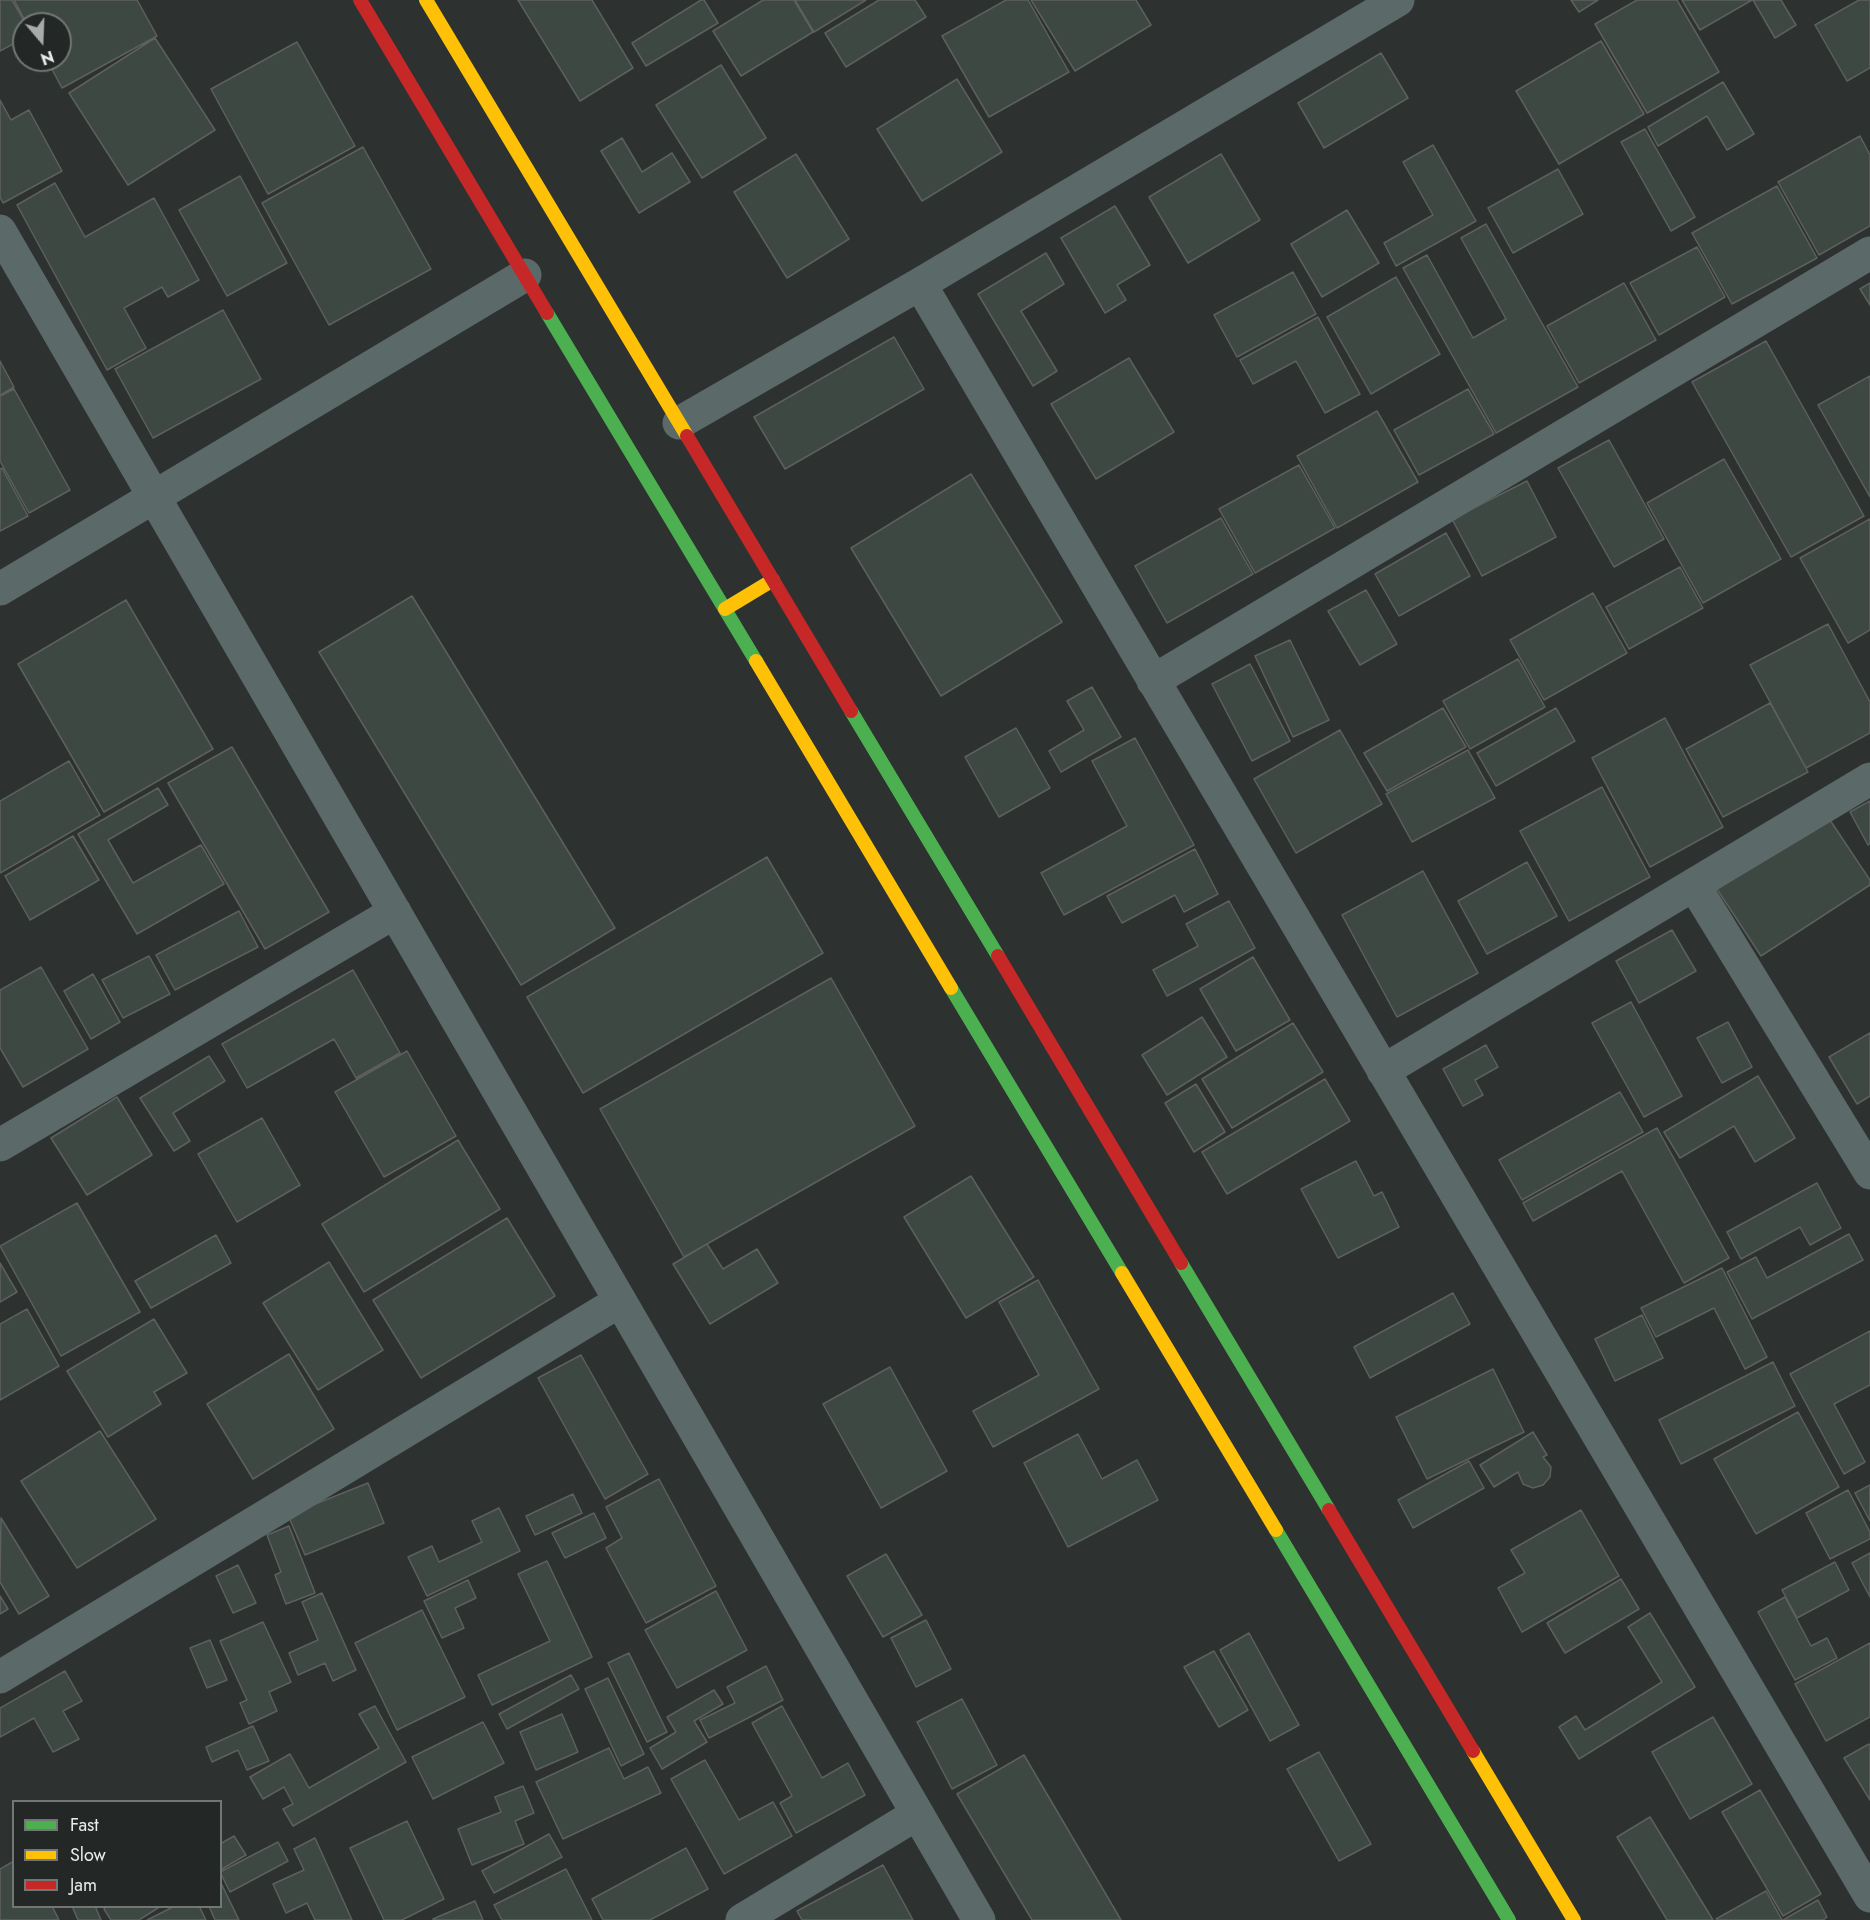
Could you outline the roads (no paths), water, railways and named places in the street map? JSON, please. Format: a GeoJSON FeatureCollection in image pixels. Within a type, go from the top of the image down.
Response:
{"type":"FeatureCollection","features":[{"type":"Feature","properties":{"kind":"main road"},"geometry":{"type":"LineString","coordinates":[[360,0],[1509,1920]]}},
{"type":"Feature","properties":{"kind":"main road"},"geometry":{"type":"LineString","coordinates":[[431,2],[679,423],[1574,1920]]}},
{"type":"Feature","properties":{"kind":"main road"},"geometry":{"type":"LineString","coordinates":[[725,609],[773,580]]}},
{"type":"Feature","properties":{"kind":"street"},"geometry":{"type":"LineString","coordinates":[[679,423],[920,284],[1398,0]]}},
{"type":"Feature","properties":{"kind":"street"},"geometry":{"type":"LineString","coordinates":[[0,231],[979,1920]]}},
{"type":"Feature","properties":{"kind":"street"},"geometry":{"type":"LineString","coordinates":[[1154,681],[1870,253]]}},
{"type":"Feature","properties":{"kind":"street"},"geometry":{"type":"LineString","coordinates":[[0,589],[525,275]]}},
{"type":"Feature","properties":{"kind":"street"},"geometry":{"type":"LineString","coordinates":[[920,284],[1870,1896]]}},
{"type":"Feature","properties":{"kind":"street"},"geometry":{"type":"LineString","coordinates":[[1383,1071],[1870,779]]}},
{"type":"Feature","properties":{"kind":"street"},"geometry":{"type":"LineString","coordinates":[[1694,885],[1870,1173]]}},
{"type":"Feature","properties":{"kind":"street"},"geometry":{"type":"LineString","coordinates":[[0,1145],[395,912]]}},
{"type":"Feature","properties":{"kind":"street"},"geometry":{"type":"LineString","coordinates":[[0,1677],[620,1300]]}},
{"type":"Feature","properties":{"kind":"street"},"geometry":{"type":"LineString","coordinates":[[742,1920],[917,1814]]}}]}
